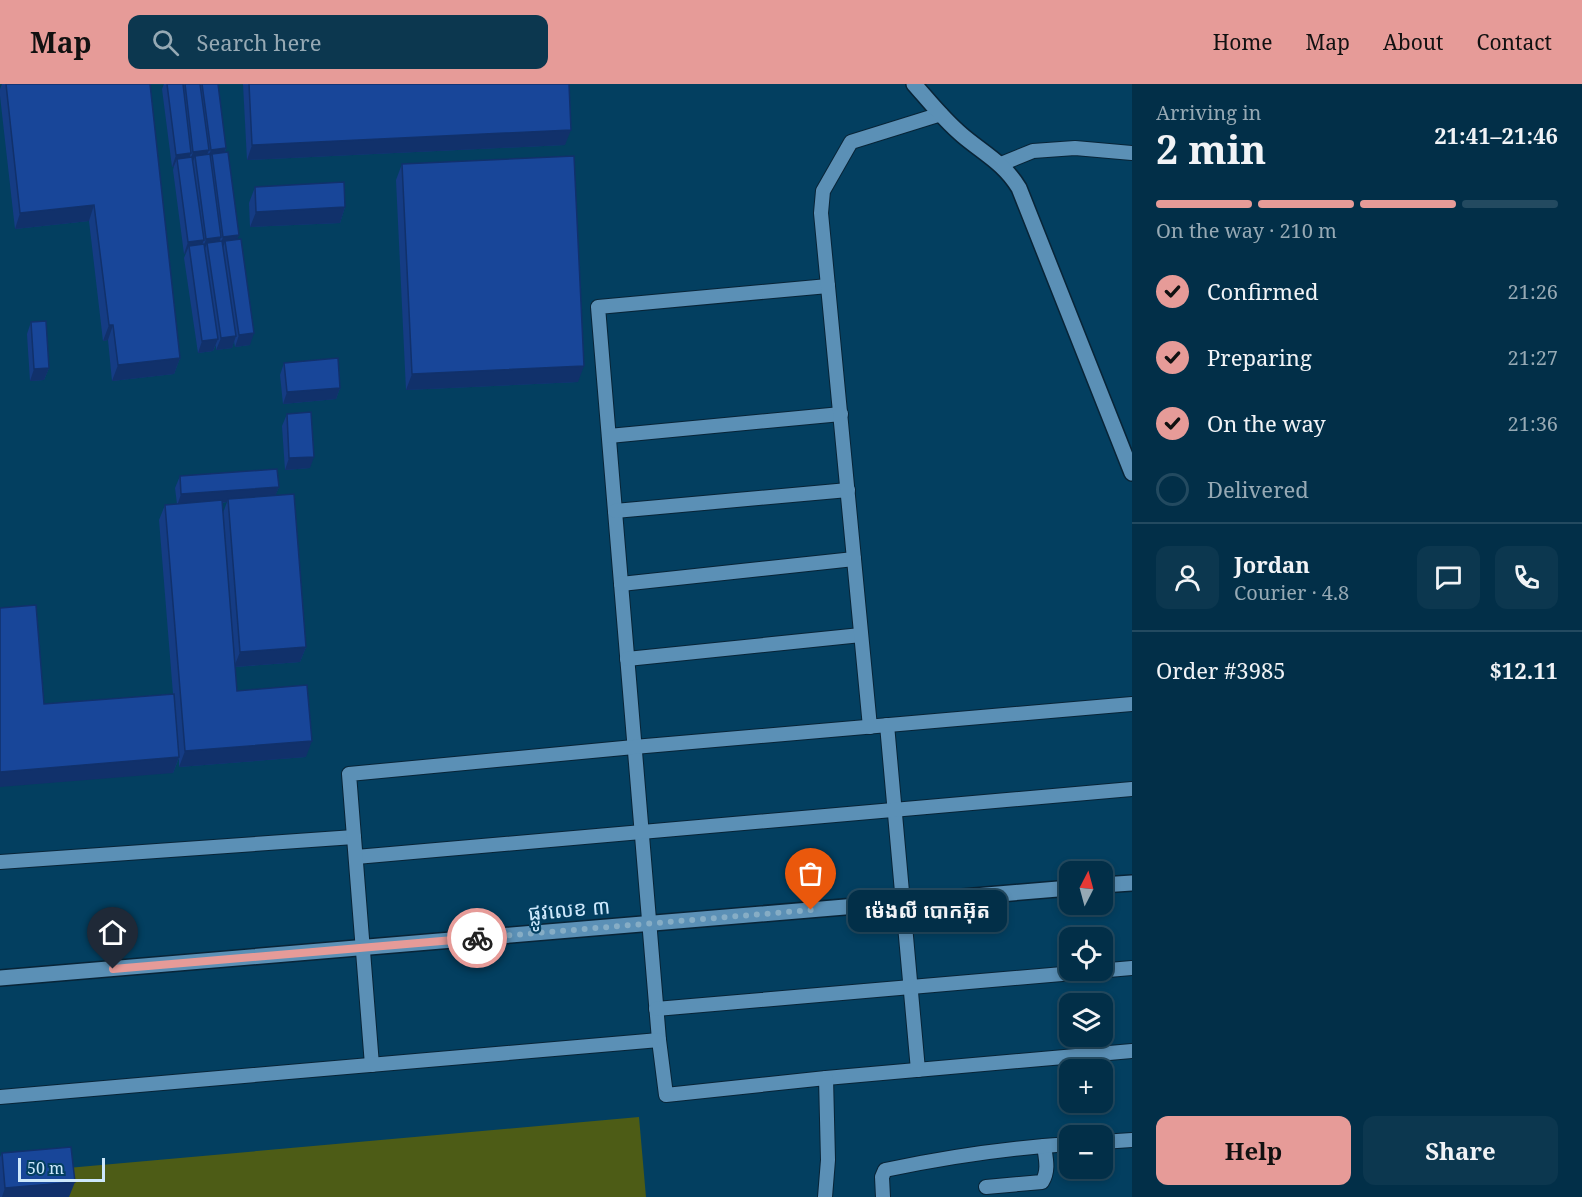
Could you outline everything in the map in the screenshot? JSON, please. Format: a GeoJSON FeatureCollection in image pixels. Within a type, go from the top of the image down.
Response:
{"type":"FeatureCollection","features":[{"type":"Feature","properties":{"kind":"street"},"geometry":{"type":"LineString","coordinates":[[914,84],[959,133],[1001,164],[1019,188],[1132,472]]}},
{"type":"Feature","properties":{"kind":"street"},"geometry":{"type":"LineString","coordinates":[[870,727],[821,213],[823,191],[851,142],[941,114]]}},
{"type":"Feature","properties":{"kind":"street"},"geometry":{"type":"LineString","coordinates":[[1001,164],[1033,151],[1075,148],[1132,153]]}},
{"type":"Feature","properties":{"kind":"street"},"geometry":{"type":"LineString","coordinates":[[828,285],[598,307],[656,1010],[666,1095],[826,1078],[1132,1051]]}},
{"type":"Feature","properties":{"kind":"street"},"geometry":{"type":"LineString","coordinates":[[609,436],[841,414]]}},
{"type":"Feature","properties":{"kind":"street"},"geometry":{"type":"LineString","coordinates":[[615,511],[848,490]]}},
{"type":"Feature","properties":{"kind":"street"},"geometry":{"type":"LineString","coordinates":[[621,584],[854,559]]}},
{"type":"Feature","properties":{"kind":"street"},"geometry":{"type":"LineString","coordinates":[[627,659],[861,635]]}},
{"type":"Feature","properties":{"kind":"street"},"geometry":{"type":"LineString","coordinates":[[372,1065],[349,774],[1132,704]]}},
{"type":"Feature","properties":{"kind":"street"},"geometry":{"type":"LineString","coordinates":[[887,725],[918,1070]]}},
{"type":"Feature","properties":{"kind":"street"},"geometry":{"type":"LineString","coordinates":[[356,857],[1132,789]]}},
{"type":"Feature","properties":{"kind":"street"},"geometry":{"type":"LineString","coordinates":[[0,862],[354,837]]}},
{"type":"Feature","properties":{"kind":"street"},"geometry":{"type":"LineString","coordinates":[[1113,884],[1132,883]]}},
{"type":"Feature","properties":{"kind":"street","name":"ផ្លូវលេខ ៣"},"geometry":{"type":"LineString","coordinates":[[0,978],[1059,889]]}},
{"type":"Feature","properties":{"kind":"street"},"geometry":{"type":"LineString","coordinates":[[656,1010],[1132,968]]}},
{"type":"Feature","properties":{"kind":"street"},"geometry":{"type":"LineString","coordinates":[[0,1097],[659,1041]]}},
{"type":"Feature","properties":{"kind":"street"},"geometry":{"type":"LineString","coordinates":[[825,1197],[828,1160],[826,1078]]}},
{"type":"Feature","properties":{"kind":"street"},"geometry":{"type":"LineString","coordinates":[[1113,1141],[1132,1140]]}},
{"type":"Feature","properties":{"kind":"street"},"geometry":{"type":"LineString","coordinates":[[883,1197],[882,1177],[885,1170],[938,1159],[1059,1145]]}},
{"type":"Feature","properties":{"kind":"street"},"geometry":{"type":"LineString","coordinates":[[986,1187],[1042,1182],[1047,1168],[1044,1146]]}},
{"type":"Feature","properties":{"kind":"green space"},"geometry":{"type":"Polygon","coordinates":[[[639,1117],[646,1197],[0,1197],[0,1174],[639,1117]]]}},
{"type":"Feature","properties":{"kind":"building"},"geometry":{"type":"Polygon","coordinates":[[[6,84],[150,84],[180,358],[118,365],[113,325],[109,325],[94,205],[20,213],[6,84]]]}},
{"type":"Feature","properties":{"kind":"building"},"geometry":{"type":"Polygon","coordinates":[[[167,84],[183,84],[191,153],[176,155],[167,84]]]}},
{"type":"Feature","properties":{"kind":"building"},"geometry":{"type":"Polygon","coordinates":[[[185,84],[200,84],[209,150],[193,152],[185,84]]]}},
{"type":"Feature","properties":{"kind":"building"},"geometry":{"type":"Polygon","coordinates":[[[202,84],[218,84],[226,148],[211,150],[202,84]]]}},
{"type":"Feature","properties":{"kind":"building"},"geometry":{"type":"Polygon","coordinates":[[[249,84],[569,84],[571,130],[252,145],[249,84]]]}},
{"type":"Feature","properties":{"kind":"building"},"geometry":{"type":"Polygon","coordinates":[[[228,152],[239,235],[223,237],[212,154],[228,152]]]}},
{"type":"Feature","properties":{"kind":"building"},"geometry":{"type":"Polygon","coordinates":[[[210,154],[221,237],[206,239],[195,156],[210,154]]]}},
{"type":"Feature","properties":{"kind":"building"},"geometry":{"type":"Polygon","coordinates":[[[574,156],[584,366],[412,374],[402,164],[574,156]]]}},
{"type":"Feature","properties":{"kind":"building"},"geometry":{"type":"Polygon","coordinates":[[[192,157],[204,240],[188,242],[177,159],[192,157]]]}},
{"type":"Feature","properties":{"kind":"building"},"geometry":{"type":"Polygon","coordinates":[[[344,182],[345,207],[256,212],[255,187],[344,182]]]}},
{"type":"Feature","properties":{"kind":"building"},"geometry":{"type":"Polygon","coordinates":[[[241,239],[254,333],[239,335],[225,241],[241,239]]]}},
{"type":"Feature","properties":{"kind":"building"},"geometry":{"type":"Polygon","coordinates":[[[222,241],[236,336],[221,338],[207,243],[222,241]]]}},
{"type":"Feature","properties":{"kind":"building"},"geometry":{"type":"Polygon","coordinates":[[[204,244],[218,339],[202,341],[189,246],[204,244]]]}},
{"type":"Feature","properties":{"kind":"building"},"geometry":{"type":"Polygon","coordinates":[[[46,321],[49,368],[34,369],[31,322],[46,321]]]}},
{"type":"Feature","properties":{"kind":"building"},"geometry":{"type":"Polygon","coordinates":[[[338,358],[340,388],[287,392],[284,363],[338,358]]]}},
{"type":"Feature","properties":{"kind":"building"},"geometry":{"type":"Polygon","coordinates":[[[311,412],[314,457],[289,458],[287,414],[311,412]]]}},
{"type":"Feature","properties":{"kind":"building"},"geometry":{"type":"Polygon","coordinates":[[[277,469],[279,487],[181,494],[180,476],[277,469]]]}},
{"type":"Feature","properties":{"kind":"building"},"geometry":{"type":"Polygon","coordinates":[[[294,494],[306,647],[240,652],[228,499],[294,494]]]}},
{"type":"Feature","properties":{"kind":"building"},"geometry":{"type":"Polygon","coordinates":[[[222,500],[237,691],[307,685],[312,741],[185,751],[165,505],[222,500]]]}},
{"type":"Feature","properties":{"kind":"building"},"geometry":{"type":"Polygon","coordinates":[[[36,605],[44,704],[174,694],[179,757],[0,772],[0,608],[36,605]]]}},
{"type":"Feature","properties":{"kind":"building"},"geometry":{"type":"Polygon","coordinates":[[[71,1147],[75,1182],[5,1188],[2,1153],[71,1147]]]}},
{"type":"Feature","properties":{"kind":"way so far"},"geometry":{"type":"LineString","coordinates":[[477,938],[811,910]]}},
{"type":"Feature","properties":{"kind":"place","name":"ម៉េងលី បោកអ៊ុត"},"geometry":{"type":"Point","coordinates":[811,910]}},
{"type":"Feature","properties":{"kind":"route"},"geometry":{"type":"LineString","coordinates":[[113,969],[477,938]]}}]}
